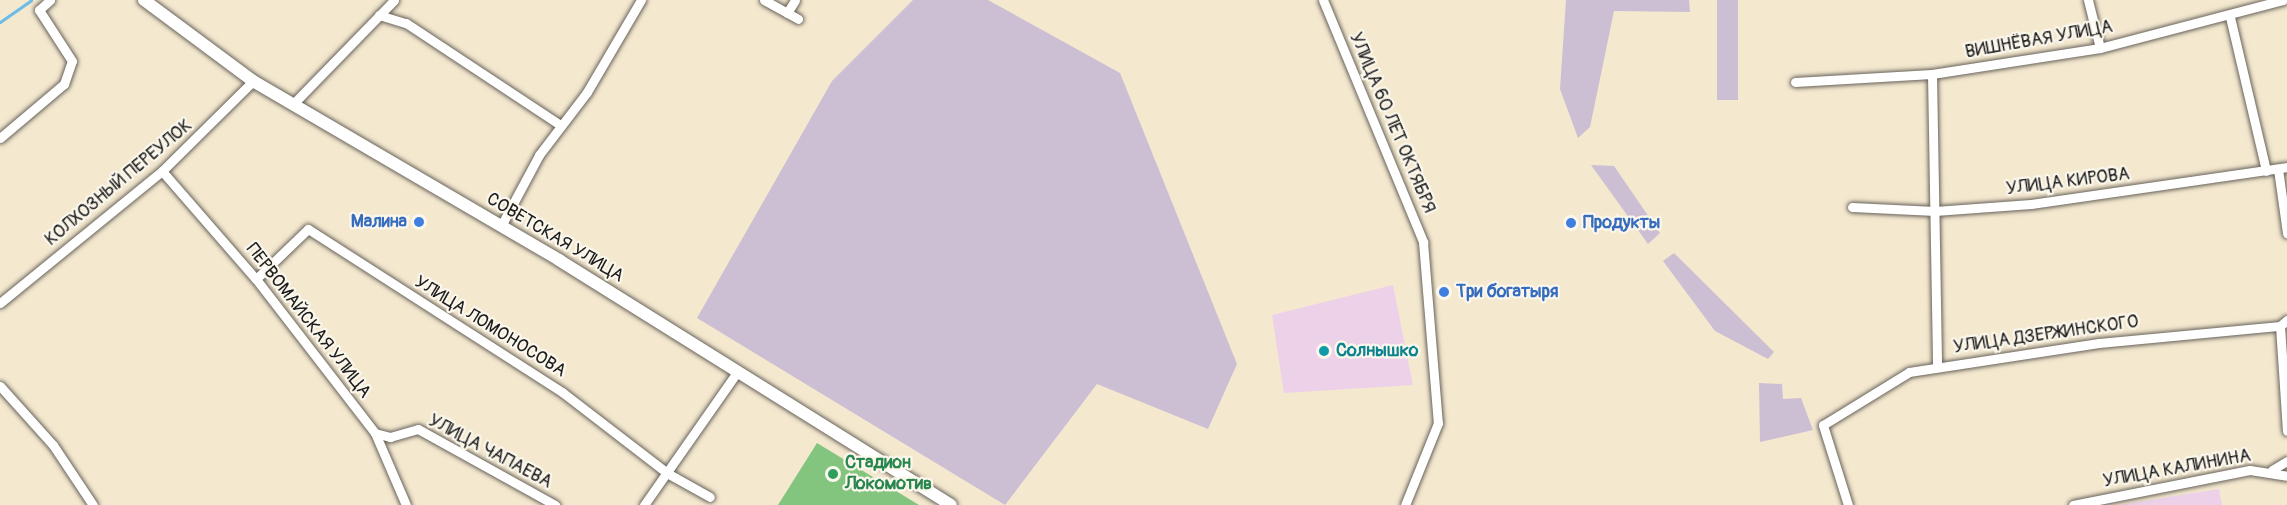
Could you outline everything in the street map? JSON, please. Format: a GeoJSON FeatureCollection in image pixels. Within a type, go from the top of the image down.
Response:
{"type":"FeatureCollection","features":[{"type":"Feature","properties":{"kind":"main road","name":"СОВЕТСКАЯ УЛИЦА"},"geometry":{"type":"LineString","coordinates":[[144,0],[253,81],[501,226],[951,505]]}},
{"type":"Feature","properties":{"kind":"street"},"geometry":{"type":"LineString","coordinates":[[0,138],[64,84],[72,61],[39,9],[50,0]]}},
{"type":"Feature","properties":{"kind":"street"},"geometry":{"type":"LineString","coordinates":[[293,104],[394,0]]}},
{"type":"Feature","properties":{"kind":"street"},"geometry":{"type":"LineString","coordinates":[[501,226],[560,125],[587,92],[641,0]]}},
{"type":"Feature","properties":{"kind":"street"},"geometry":{"type":"LineString","coordinates":[[764,0],[798,19]]}},
{"type":"Feature","properties":{"kind":"street"},"geometry":{"type":"LineString","coordinates":[[787,13],[795,0]]}},
{"type":"Feature","properties":{"kind":"street","name":"УЛИЦА 60 ЛЕТ ОКТЯБРЯ"},"geometry":{"type":"LineString","coordinates":[[1323,0],[1423,242],[1438,423],[1405,505]]}},
{"type":"Feature","properties":{"kind":"street"},"geometry":{"type":"LineString","coordinates":[[2088,0],[2100,48]]}},
{"type":"Feature","properties":{"kind":"street","name":"ВИШНЁВАЯ УЛИЦА"},"geometry":{"type":"LineString","coordinates":[[1795,82],[1932,74],[2100,48],[2230,17],[2283,0]]}},
{"type":"Feature","properties":{"kind":"street"},"geometry":{"type":"LineString","coordinates":[[378,15],[406,23],[560,125]]}},
{"type":"Feature","properties":{"kind":"street"},"geometry":{"type":"LineString","coordinates":[[2230,17],[2266,171]]}},
{"type":"Feature","properties":{"kind":"street"},"geometry":{"type":"LineString","coordinates":[[1932,74],[1937,367]]}},
{"type":"Feature","properties":{"kind":"street","name":"КОЛХОЗНЫЙ ПЕРЕУЛОК"},"geometry":{"type":"LineString","coordinates":[[0,303],[162,171],[253,81]]}},
{"type":"Feature","properties":{"kind":"street"},"geometry":{"type":"LineString","coordinates":[[2282,168],[2287,233]]}},
{"type":"Feature","properties":{"kind":"street","name":"УЛИЦА КИРОВА"},"geometry":{"type":"LineString","coordinates":[[1852,207],[1935,211],[2031,204],[2282,168]]}},
{"type":"Feature","properties":{"kind":"street","name":"ПЕРВОМАЙСКАЯ УЛИЦА"},"geometry":{"type":"LineString","coordinates":[[162,171],[256,279],[375,433],[406,505]]}},
{"type":"Feature","properties":{"kind":"street","name":"УЛИЦА ЛОМОНОСОВА"},"geometry":{"type":"LineString","coordinates":[[256,279],[308,229],[562,392],[667,473],[710,497]]}},
{"type":"Feature","properties":{"kind":"street"},"geometry":{"type":"LineString","coordinates":[[2283,323],[2287,431]]}},
{"type":"Feature","properties":{"kind":"street","name":"УЛИЦА ДЗЕРЖИНСКОГО"},"geometry":{"type":"LineString","coordinates":[[1848,505],[1823,425],[1888,382],[1937,367],[2099,343],[2283,323]]}},
{"type":"Feature","properties":{"kind":"street"},"geometry":{"type":"LineString","coordinates":[[644,505],[737,372]]}},
{"type":"Feature","properties":{"kind":"street"},"geometry":{"type":"LineString","coordinates":[[0,386],[52,445],[93,505]]}},
{"type":"Feature","properties":{"kind":"street","name":"УЛИЦА ЧАПАЕВА"},"geometry":{"type":"LineString","coordinates":[[375,433],[400,436],[418,429],[549,504]]}},
{"type":"Feature","properties":{"kind":"street"},"geometry":{"type":"LineString","coordinates":[[2272,470],[2287,461]]}},
{"type":"Feature","properties":{"kind":"street","name":"УЛИЦА КАЛИНИНА"},"geometry":{"type":"LineString","coordinates":[[2073,505],[2168,484],[2272,470],[2287,476]]}},
{"type":"Feature","properties":{"kind":"shaded area"},"geometry":{"type":"Polygon","coordinates":[[[913,0],[988,0],[1120,73],[1237,364],[1208,429],[1097,384],[1005,505],[697,318],[832,81],[913,0]]]}},
{"type":"Feature","properties":{"kind":"shaded area"},"geometry":{"type":"Polygon","coordinates":[[[1566,0],[1689,0],[1690,12],[1614,11],[1590,127],[1578,138],[1560,89],[1566,0]]]}},
{"type":"Feature","properties":{"kind":"shaded area"},"geometry":{"type":"Polygon","coordinates":[[[1717,0],[1738,0],[1738,100],[1717,100],[1717,0]]]}},
{"type":"Feature","properties":{"kind":"shaded area"},"geometry":{"type":"Polygon","coordinates":[[[1591,165],[1614,166],[1660,233],[1648,244],[1591,165]]]}},
{"type":"Feature","properties":{"kind":"shaded area"},"geometry":{"type":"Polygon","coordinates":[[[1674,253],[1774,352],[1768,359],[1715,331],[1663,261],[1674,253]]]}},
{"type":"Feature","properties":{"kind":"shaded area"},"geometry":{"type":"Polygon","coordinates":[[[1393,285],[1413,385],[1284,393],[1272,315],[1393,285]]]}},
{"type":"Feature","properties":{"kind":"shaded area"},"geometry":{"type":"Polygon","coordinates":[[[1759,383],[1782,384],[1783,399],[1801,398],[1813,430],[1760,442],[1759,383]]]}},
{"type":"Feature","properties":{"kind":"shaded area"},"geometry":{"type":"Polygon","coordinates":[[[2219,489],[2222,505],[2119,505],[2219,489]]]}},
{"type":"Feature","properties":{"kind":"green space","name":"Стадион Локомотив"},"geometry":{"type":"Polygon","coordinates":[[[817,443],[919,505],[778,505],[817,443]]]}},
{"type":"Feature","properties":{"kind":"waterway"},"geometry":{"type":"LineString","coordinates":[[0,22],[31,0]]}},
{"type":"Feature","properties":{"kind":"place","name":"Малина"},"geometry":{"type":"Point","coordinates":[419,222]}},
{"type":"Feature","properties":{"kind":"place","name":"Продукты"},"geometry":{"type":"Point","coordinates":[1571,223]}},
{"type":"Feature","properties":{"kind":"place","name":"Три богатыря"},"geometry":{"type":"Point","coordinates":[1444,292]}},
{"type":"Feature","properties":{"kind":"place","name":"Солнышко"},"geometry":{"type":"Point","coordinates":[1324,351]}},
{"type":"Feature","properties":{"kind":"place","name":"Стадион Локомотив"},"geometry":{"type":"Point","coordinates":[833,474]}}]}
